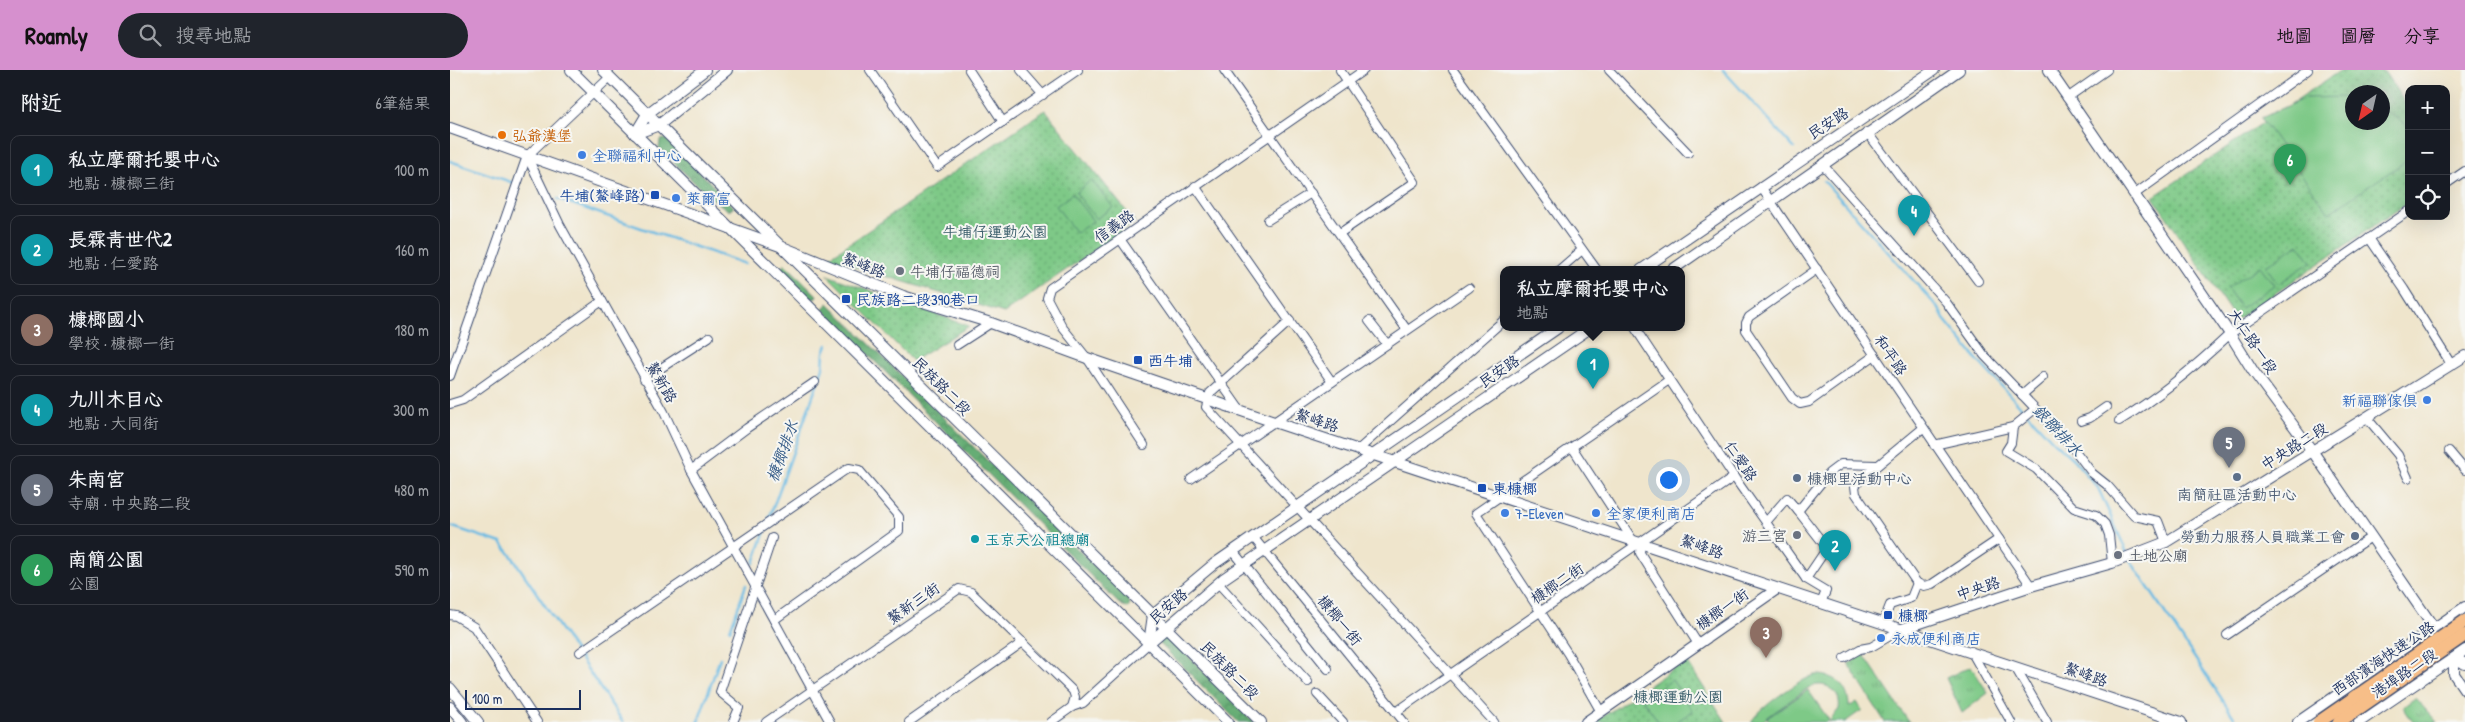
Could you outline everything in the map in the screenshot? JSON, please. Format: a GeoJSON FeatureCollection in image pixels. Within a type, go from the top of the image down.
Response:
{"type":"FeatureCollection","features":[{"type":"Feature","properties":{"kind":"highway","name":"西部濱海快速公路"},"geometry":{"type":"LineString","coordinates":[[2318,722],[2465,621]]}},
{"type":"Feature","properties":{"kind":"highway","name":"西部濱海快速公路"},"geometry":{"type":"LineString","coordinates":[[2339,722],[2465,636]]}},
{"type":"Feature","properties":{"kind":"street"},"geometry":{"type":"LineString","coordinates":[[571,70],[736,232],[810,309],[945,439],[1228,722]]}},
{"type":"Feature","properties":{"kind":"street"},"geometry":{"type":"LineString","coordinates":[[635,134],[647,114],[704,70]]}},
{"type":"Feature","properties":{"kind":"street"},"geometry":{"type":"LineString","coordinates":[[635,134],[659,125],[727,70]]}},
{"type":"Feature","properties":{"kind":"street"},"geometry":{"type":"LineString","coordinates":[[870,70],[937,167],[1004,122],[1074,71]]}},
{"type":"Feature","properties":{"kind":"street"},"geometry":{"type":"LineString","coordinates":[[969,70],[1004,122]]}},
{"type":"Feature","properties":{"kind":"street"},"geometry":{"type":"LineString","coordinates":[[1021,70],[1043,94]]}},
{"type":"Feature","properties":{"kind":"street"},"geometry":{"type":"LineString","coordinates":[[1224,70],[1272,135],[1407,330]]}},
{"type":"Feature","properties":{"kind":"street"},"geometry":{"type":"LineString","coordinates":[[1340,70],[1415,182],[1340,233]]}},
{"type":"Feature","properties":{"kind":"street"},"geometry":{"type":"LineString","coordinates":[[1348,82],[1351,70]]}},
{"type":"Feature","properties":{"kind":"street","name":"信義路"},"geometry":{"type":"LineString","coordinates":[[1144,445],[1087,358],[1063,328],[1047,298],[1050,288],[1364,70]]}},
{"type":"Feature","properties":{"kind":"street"},"geometry":{"type":"LineString","coordinates":[[1453,70],[1594,266]]}},
{"type":"Feature","properties":{"kind":"street"},"geometry":{"type":"LineString","coordinates":[[1609,70],[1688,153]]}},
{"type":"Feature","properties":{"kind":"street","name":"民安路"},"geometry":{"type":"LineString","coordinates":[[1647,266],[1934,70]]}},
{"type":"Feature","properties":{"kind":"street","name":"民安路"},"geometry":{"type":"LineString","coordinates":[[1678,266],[1959,70]]}},
{"type":"Feature","properties":{"kind":"street","name":"大仁路一段"},"geometry":{"type":"LineString","coordinates":[[2049,70],[2230,334],[2253,371],[2313,452],[2454,657]]}},
{"type":"Feature","properties":{"kind":"street"},"geometry":{"type":"LineString","coordinates":[[2068,98],[2107,70]]}},
{"type":"Feature","properties":{"kind":"street"},"geometry":{"type":"LineString","coordinates":[[2135,194],[2308,70]]}},
{"type":"Feature","properties":{"kind":"street"},"geometry":{"type":"LineString","coordinates":[[450,376],[527,156],[594,92],[606,73]]}},
{"type":"Feature","properties":{"kind":"street","name":"民族路二段"},"geometry":{"type":"LineString","coordinates":[[606,73],[1261,722]]}},
{"type":"Feature","properties":{"kind":"street"},"geometry":{"type":"LineString","coordinates":[[1859,121],[1978,281]]}},
{"type":"Feature","properties":{"kind":"street","name":"鰲峰路"},"geometry":{"type":"LineString","coordinates":[[450,128],[736,232],[780,246],[903,296],[991,323],[1274,422],[1636,540],[2181,722]]}},
{"type":"Feature","properties":{"kind":"street","name":"鰲新路"},"geometry":{"type":"LineString","coordinates":[[527,156],[560,226],[664,412],[691,470],[830,722]]}},
{"type":"Feature","properties":{"kind":"street"},"geometry":{"type":"LineString","coordinates":[[1823,165],[1950,307],[1984,355],[2073,448],[2092,473],[2107,485],[2134,516],[2158,521],[2166,542]]}},
{"type":"Feature","properties":{"kind":"street"},"geometry":{"type":"LineString","coordinates":[[2450,181],[2465,171]]}},
{"type":"Feature","properties":{"kind":"street"},"geometry":{"type":"LineString","coordinates":[[1195,186],[1332,382]]}},
{"type":"Feature","properties":{"kind":"street","name":"和平路"},"geometry":{"type":"LineString","coordinates":[[1761,187],[2031,586]]}},
{"type":"Feature","properties":{"kind":"street"},"geometry":{"type":"LineString","coordinates":[[1268,220],[1311,193]]}},
{"type":"Feature","properties":{"kind":"street"},"geometry":{"type":"LineString","coordinates":[[2119,421],[2141,408],[2204,358],[2230,334],[2405,213]]}},
{"type":"Feature","properties":{"kind":"street"},"geometry":{"type":"LineString","coordinates":[[2369,238],[2452,364]]}},
{"type":"Feature","properties":{"kind":"street"},"geometry":{"type":"LineString","coordinates":[[1120,239],[1240,410]]}},
{"type":"Feature","properties":{"kind":"street"},"geometry":{"type":"LineString","coordinates":[[1564,266],[1582,250]]}},
{"type":"Feature","properties":{"kind":"street"},"geometry":{"type":"LineString","coordinates":[[1817,270],[1749,317],[1746,323],[1746,330],[1792,398],[1800,404],[1809,402],[1875,355]]}},
{"type":"Feature","properties":{"kind":"street"},"geometry":{"type":"LineString","coordinates":[[1191,479],[1469,288]]}},
{"type":"Feature","properties":{"kind":"street"},"geometry":{"type":"LineString","coordinates":[[450,404],[462,400],[602,301]]}},
{"type":"Feature","properties":{"kind":"street"},"geometry":{"type":"LineString","coordinates":[[1290,321],[1210,393],[1206,407],[1494,722]]}},
{"type":"Feature","properties":{"kind":"street"},"geometry":{"type":"LineString","coordinates":[[1368,321],[1387,344]]}},
{"type":"Feature","properties":{"kind":"street"},"geometry":{"type":"LineString","coordinates":[[957,345],[991,323]]}},
{"type":"Feature","properties":{"kind":"street"},"geometry":{"type":"LineString","coordinates":[[1359,449],[1500,324]]}},
{"type":"Feature","properties":{"kind":"street","name":"民安路"},"geometry":{"type":"LineString","coordinates":[[1149,643],[1153,615],[1214,564],[1554,331]]}},
{"type":"Feature","properties":{"kind":"street","name":"民安路"},"geometry":{"type":"LineString","coordinates":[[1149,643],[1218,583],[1586,331]]}},
{"type":"Feature","properties":{"kind":"street","name":"仁愛路"},"geometry":{"type":"LineString","coordinates":[[1637,331],[1734,477],[1806,579],[1826,591],[1821,603]]}},
{"type":"Feature","properties":{"kind":"street"},"geometry":{"type":"LineString","coordinates":[[644,379],[709,337]]}},
{"type":"Feature","properties":{"kind":"street","name":"中央路二段"},"geometry":{"type":"LineString","coordinates":[[2130,556],[2166,542],[2465,356]]}},
{"type":"Feature","properties":{"kind":"street"},"geometry":{"type":"LineString","coordinates":[[2022,395],[2044,377]]}},
{"type":"Feature","properties":{"kind":"street"},"geometry":{"type":"LineString","coordinates":[[1601,712],[1568,654],[1476,514],[1669,380]]}},
{"type":"Feature","properties":{"kind":"street"},"geometry":{"type":"LineString","coordinates":[[691,470],[815,382]]}},
{"type":"Feature","properties":{"kind":"street"},"geometry":{"type":"LineString","coordinates":[[2081,421],[2090,418],[2106,407]]}},
{"type":"Feature","properties":{"kind":"street"},"geometry":{"type":"LineString","coordinates":[[1934,445],[2013,427],[2022,422],[2035,410]]}},
{"type":"Feature","properties":{"kind":"street"},"geometry":{"type":"LineString","coordinates":[[2367,418],[2398,455],[2408,478]]}},
{"type":"Feature","properties":{"kind":"street"},"geometry":{"type":"LineString","coordinates":[[2013,427],[2011,443],[2006,451],[2036,469],[2074,508],[2096,516],[2105,524],[2109,535],[2112,563]]}},
{"type":"Feature","properties":{"kind":"street"},"geometry":{"type":"LineString","coordinates":[[1923,428],[1860,480],[1856,486],[1856,494],[1917,583],[1924,586],[1932,584],[1999,539]]}},
{"type":"Feature","properties":{"kind":"street"},"geometry":{"type":"LineString","coordinates":[[1572,447],[1636,540],[1640,553],[1698,644]]}},
{"type":"Feature","properties":{"kind":"street"},"geometry":{"type":"LineString","coordinates":[[2449,451],[2465,470]]}},
{"type":"Feature","properties":{"kind":"street"},"geometry":{"type":"LineString","coordinates":[[1798,511],[1829,473],[1841,464],[1877,465]]}},
{"type":"Feature","properties":{"kind":"street"},"geometry":{"type":"LineString","coordinates":[[580,652],[849,468],[859,470],[899,517],[899,531],[774,620]]}},
{"type":"Feature","properties":{"kind":"street","name":"槺榔二街"},"geometry":{"type":"LineString","coordinates":[[1396,712],[1636,540],[1734,477]]}},
{"type":"Feature","properties":{"kind":"street"},"geometry":{"type":"LineString","coordinates":[[1766,522],[1787,498],[1827,548],[1806,579]]}},
{"type":"Feature","properties":{"kind":"street"},"geometry":{"type":"LineString","coordinates":[[2227,635],[2371,537]]}},
{"type":"Feature","properties":{"kind":"street"},"geometry":{"type":"LineString","coordinates":[[733,722],[739,708],[720,692],[772,538]]}},
{"type":"Feature","properties":{"kind":"street","name":"槺榔一街"},"geometry":{"type":"LineString","coordinates":[[1253,538],[1404,722]]}},
{"type":"Feature","properties":{"kind":"street"},"geometry":{"type":"LineString","coordinates":[[1233,551],[1328,668]]}},
{"type":"Feature","properties":{"kind":"street","name":"中央路"},"geometry":{"type":"LineString","coordinates":[[1844,658],[1871,647],[1902,628],[2130,556]]}},
{"type":"Feature","properties":{"kind":"street"},"geometry":{"type":"LineString","coordinates":[[1218,583],[1308,682]]}},
{"type":"Feature","properties":{"kind":"street"},"geometry":{"type":"LineString","coordinates":[[1883,623],[1890,606],[1911,598],[1917,583]]}},
{"type":"Feature","properties":{"kind":"street","name":"槺榔一街"},"geometry":{"type":"LineString","coordinates":[[1586,722],[1777,588]]}},
{"type":"Feature","properties":{"kind":"street","name":"鰲新三街"},"geometry":{"type":"LineString","coordinates":[[766,722],[959,589],[971,592],[1073,691],[1075,697],[1072,707]]}},
{"type":"Feature","properties":{"kind":"street","name":"港埠路二段"},"geometry":{"type":"LineString","coordinates":[[2298,722],[2465,607]]}},
{"type":"Feature","properties":{"kind":"street"},"geometry":{"type":"LineString","coordinates":[[450,615],[456,616],[474,627],[537,722]]}},
{"type":"Feature","properties":{"kind":"street"},"geometry":{"type":"LineString","coordinates":[[909,722],[1023,642]]}},
{"type":"Feature","properties":{"kind":"street"},"geometry":{"type":"LineString","coordinates":[[1051,722],[1072,707],[1083,703],[1149,643]]}},
{"type":"Feature","properties":{"kind":"street","name":"港埠路二段"},"geometry":{"type":"LineString","coordinates":[[2360,722],[2465,650]]}},
{"type":"Feature","properties":{"kind":"street"},"geometry":{"type":"LineString","coordinates":[[1971,652],[2011,722]]}},
{"type":"Feature","properties":{"kind":"street"},"geometry":{"type":"LineString","coordinates":[[2454,657],[2465,664]]}},
{"type":"Feature","properties":{"kind":"street"},"geometry":{"type":"LineString","coordinates":[[2454,657],[2454,674],[2465,690]]}},
{"type":"Feature","properties":{"kind":"street"},"geometry":{"type":"LineString","coordinates":[[2015,667],[2047,722]]}},
{"type":"Feature","properties":{"kind":"street"},"geometry":{"type":"LineString","coordinates":[[450,688],[478,722]]}},
{"type":"Feature","properties":{"kind":"street"},"geometry":{"type":"LineString","coordinates":[[1317,694],[1342,722]]}},
{"type":"Feature","properties":{"kind":"street"},"geometry":{"type":"LineString","coordinates":[[451,709],[462,722]]}},
{"type":"Feature","properties":{"kind":"green space"},"geometry":{"type":"Polygon","coordinates":[[[2341,70],[2383,70],[2405,103],[2405,205],[2236,320],[2153,197],[2341,70]]]}},
{"type":"Feature","properties":{"kind":"green space"},"geometry":{"type":"Polygon","coordinates":[[[2345,97],[2345,130],[2390,130],[2390,114],[2405,124],[2405,162],[2329,213],[2261,118],[2305,98],[2345,97]]]}},
{"type":"Feature","properties":{"kind":"green space","name":"牛埔仔運動公園"},"geometry":{"type":"Polygon","coordinates":[[[1045,110],[1135,222],[1004,313],[828,258],[1045,110]]]}},
{"type":"Feature","properties":{"kind":"green space"},"geometry":{"type":"Polygon","coordinates":[[[665,139],[734,207],[729,211],[706,194],[659,148],[660,140],[665,139]]]}},
{"type":"Feature","properties":{"kind":"green space"},"geometry":{"type":"Polygon","coordinates":[[[1091,180],[1113,207],[1096,219],[1076,193],[1091,180]]]}},
{"type":"Feature","properties":{"kind":"green space"},"geometry":{"type":"Polygon","coordinates":[[[1072,194],[1093,221],[1076,233],[1056,206],[1072,194]]]}},
{"type":"Feature","properties":{"kind":"green space"},"geometry":{"type":"Polygon","coordinates":[[[2299,244],[2311,262],[2278,284],[2266,266],[2299,244]]]}},
{"type":"Feature","properties":{"kind":"green space"},"geometry":{"type":"Polygon","coordinates":[[[785,264],[817,295],[815,299],[809,298],[781,268],[785,264]]]}},
{"type":"Feature","properties":{"kind":"green space"},"geometry":{"type":"Polygon","coordinates":[[[2260,266],[2274,285],[2241,308],[2227,288],[2260,266]]]}},
{"type":"Feature","properties":{"kind":"green space"},"geometry":{"type":"Polygon","coordinates":[[[827,275],[969,326],[913,361],[827,275]]]}},
{"type":"Feature","properties":{"kind":"green space"},"geometry":{"type":"Polygon","coordinates":[[[828,303],[1128,599],[1130,606],[1127,608],[1118,603],[823,310],[828,303]]]}},
{"type":"Feature","properties":{"kind":"green space"},"geometry":{"type":"Polygon","coordinates":[[[1163,636],[1184,652],[1254,722],[1238,722],[1160,644],[1159,641],[1163,636]]]}},
{"type":"Feature","properties":{"kind":"green space"},"geometry":{"type":"Polygon","coordinates":[[[1864,655],[1909,722],[1885,722],[1848,664],[1864,655]]]}},
{"type":"Feature","properties":{"kind":"green space","name":"槺榔運動公園"},"geometry":{"type":"Polygon","coordinates":[[[1686,660],[1726,722],[1595,722],[1686,660]]]}},
{"type":"Feature","properties":{"kind":"green space"},"geometry":{"type":"Polygon","coordinates":[[[1971,666],[1988,693],[1962,713],[1946,678],[1971,666]]]}},
{"type":"Feature","properties":{"kind":"green space"},"geometry":{"type":"Polygon","coordinates":[[[1815,675],[1835,679],[1844,688],[1849,707],[1857,702],[1862,710],[1845,722],[1829,722],[1839,709],[1838,697],[1831,688],[1820,685],[1808,688],[1761,722],[1751,722],[1762,709],[1780,695],[1799,682],[1815,675]]]}},
{"type":"Feature","properties":{"kind":"green space"},"geometry":{"type":"Polygon","coordinates":[[[1672,680],[1693,711],[1676,722],[1659,722],[1643,700],[1672,680]]]}},
{"type":"Feature","properties":{"kind":"green space"},"geometry":{"type":"Polygon","coordinates":[[[1808,690],[1829,720],[1827,722],[1770,722],[1767,718],[1808,690]]]}},
{"type":"Feature","properties":{"kind":"green space"},"geometry":{"type":"Polygon","coordinates":[[[2415,698],[2437,722],[2413,722],[2403,707],[2415,698]]]}},
{"type":"Feature","properties":{"kind":"waterway","name":"銀聯排水"},"geometry":{"type":"LineString","coordinates":[[1723,70],[1794,148]]}},
{"type":"Feature","properties":{"kind":"waterway","name":"槺榔排水"},"geometry":{"type":"LineString","coordinates":[[450,161],[514,183]]}},
{"type":"Feature","properties":{"kind":"waterway","name":"銀聯排水"},"geometry":{"type":"LineString","coordinates":[[1824,181],[1939,309],[1944,319],[1979,362],[2053,441],[2073,459],[2098,488],[2128,555]]}},
{"type":"Feature","properties":{"kind":"waterway","name":"槺榔排水"},"geometry":{"type":"LineString","coordinates":[[558,199],[745,264]]}},
{"type":"Feature","properties":{"kind":"waterway","name":"槺榔排水"},"geometry":{"type":"LineString","coordinates":[[769,519],[823,368],[824,352],[827,345]]}},
{"type":"Feature","properties":{"kind":"waterway"},"geometry":{"type":"LineString","coordinates":[[450,526],[501,543],[511,555],[623,722]]}},
{"type":"Feature","properties":{"kind":"waterway","name":"槺榔排水"},"geometry":{"type":"LineString","coordinates":[[754,563],[766,528]]}},
{"type":"Feature","properties":{"kind":"waterway","name":"銀聯排水"},"geometry":{"type":"LineString","coordinates":[[2130,560],[2237,722]]}},
{"type":"Feature","properties":{"kind":"waterway","name":"槺榔排水"},"geometry":{"type":"LineString","coordinates":[[730,630],[746,585]]}},
{"type":"Feature","properties":{"kind":"waterway","name":"槺榔排水"},"geometry":{"type":"LineString","coordinates":[[698,722],[720,658]]}},
{"type":"Feature","properties":{"kind":"place","name":"弘爺漢堡"},"geometry":{"type":"Point","coordinates":[502,135]}},
{"type":"Feature","properties":{"kind":"place","name":"全聯福利中心"},"geometry":{"type":"Point","coordinates":[582,155]}},
{"type":"Feature","properties":{"kind":"place","name":"南簡公園"},"geometry":{"type":"Point","coordinates":[2290,185]}},
{"type":"Feature","properties":{"kind":"place","name":"牛埔(鰲峰路)"},"geometry":{"type":"Point","coordinates":[655,195]}},
{"type":"Feature","properties":{"kind":"place","name":"萊爾富"},"geometry":{"type":"Point","coordinates":[676,198]}},
{"type":"Feature","properties":{"kind":"place","name":"九川木目心"},"geometry":{"type":"Point","coordinates":[1914,236]}},
{"type":"Feature","properties":{"kind":"place","name":"牛埔仔福德祠"},"geometry":{"type":"Point","coordinates":[900,271]}},
{"type":"Feature","properties":{"kind":"place","name":"民族路二段390巷口"},"geometry":{"type":"Point","coordinates":[846,299]}},
{"type":"Feature","properties":{"kind":"place","name":"西牛埔"},"geometry":{"type":"Point","coordinates":[1138,360]}},
{"type":"Feature","properties":{"kind":"place","name":"私立摩爾托嬰中心"},"geometry":{"type":"Point","coordinates":[1593,389]}},
{"type":"Feature","properties":{"kind":"place","name":"新福聯傢俱"},"geometry":{"type":"Point","coordinates":[2427,400]}},
{"type":"Feature","properties":{"kind":"place","name":"朱南宮"},"geometry":{"type":"Point","coordinates":[2229,468]}},
{"type":"Feature","properties":{"kind":"place","name":"南簡社區活動中心"},"geometry":{"type":"Point","coordinates":[2237,477]}},
{"type":"Feature","properties":{"kind":"place","name":"槺榔里活動中心"},"geometry":{"type":"Point","coordinates":[1797,478]}},
{"type":"Feature","properties":{"kind":"place","name":"東槺榔"},"geometry":{"type":"Point","coordinates":[1482,488]}},
{"type":"Feature","properties":{"kind":"place","name":"7-Eleven"},"geometry":{"type":"Point","coordinates":[1505,513]}},
{"type":"Feature","properties":{"kind":"place","name":"全家便利商店"},"geometry":{"type":"Point","coordinates":[1596,513]}},
{"type":"Feature","properties":{"kind":"place","name":"游三宮"},"geometry":{"type":"Point","coordinates":[1797,535]}},
{"type":"Feature","properties":{"kind":"place","name":"勞動力服務人員職業工會"},"geometry":{"type":"Point","coordinates":[2355,536]}},
{"type":"Feature","properties":{"kind":"place","name":"玉京天公祖總廟"},"geometry":{"type":"Point","coordinates":[975,539]}},
{"type":"Feature","properties":{"kind":"place","name":"土地公廟"},"geometry":{"type":"Point","coordinates":[2118,555]}},
{"type":"Feature","properties":{"kind":"place","name":"長霖青世代2"},"geometry":{"type":"Point","coordinates":[1835,571]}},
{"type":"Feature","properties":{"kind":"place","name":"槺榔"},"geometry":{"type":"Point","coordinates":[1888,615]}},
{"type":"Feature","properties":{"kind":"place","name":"永成便利商店"},"geometry":{"type":"Point","coordinates":[1881,638]}},
{"type":"Feature","properties":{"kind":"place","name":"槺榔國小"},"geometry":{"type":"Point","coordinates":[1766,658]}}]}
